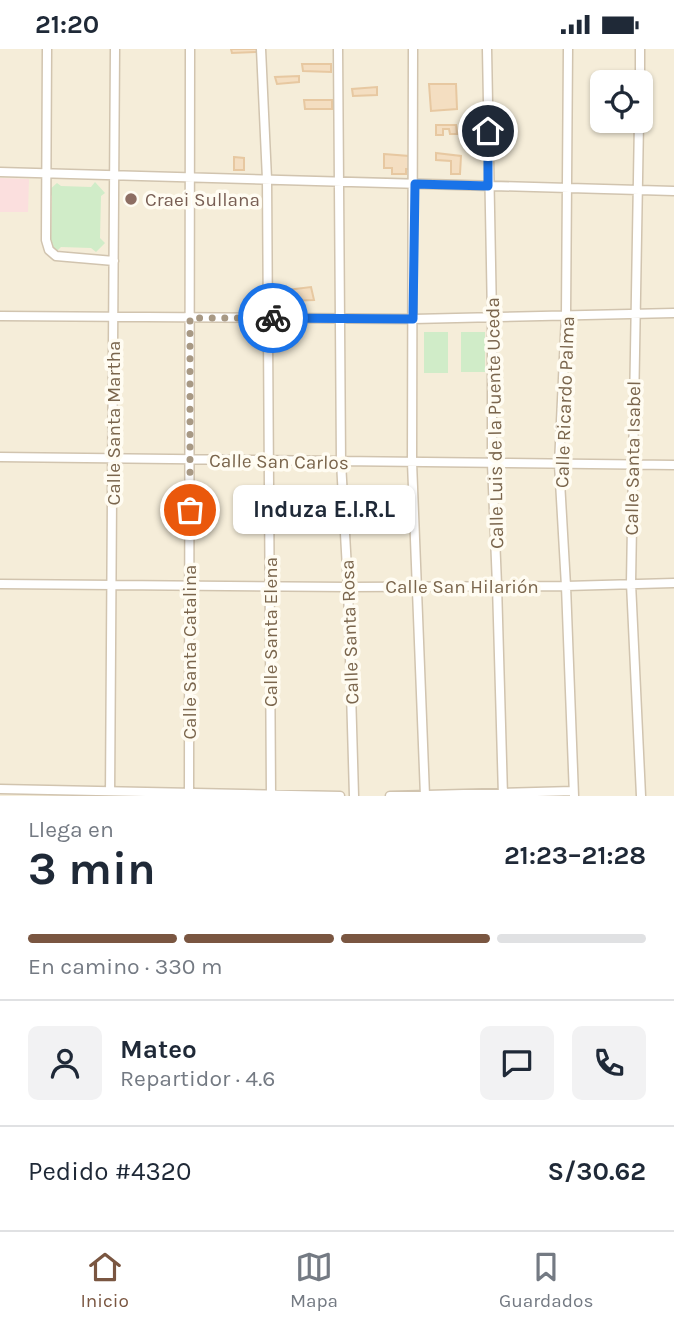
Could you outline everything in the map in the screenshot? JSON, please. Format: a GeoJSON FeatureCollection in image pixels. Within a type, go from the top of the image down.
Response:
{"type":"FeatureCollection","features":[{"type":"Feature","properties":{"kind":"street"},"geometry":{"type":"LineString","coordinates":[[47,49],[45,173],[46,240],[49,250],[56,256],[114,261]]}},
{"type":"Feature","properties":{"kind":"street","name":"Calle Santa Martha"},"geometry":{"type":"LineString","coordinates":[[110,794],[115,49]]}},
{"type":"Feature","properties":{"kind":"street","name":"Calle Santa Catalina"},"geometry":{"type":"LineString","coordinates":[[189,793],[190,49]]}},
{"type":"Feature","properties":{"kind":"street","name":"Calle Santa Elena"},"geometry":{"type":"LineString","coordinates":[[261,49],[267,179],[271,795]]}},
{"type":"Feature","properties":{"kind":"street","name":"Calle Santa Rosa"},"geometry":{"type":"LineString","coordinates":[[338,49],[341,462],[348,587],[354,796]]}},
{"type":"Feature","properties":{"kind":"street"},"geometry":{"type":"LineString","coordinates":[[413,49],[415,184],[412,462],[425,796]]}},
{"type":"Feature","properties":{"kind":"street","name":"Calle Luis de la Puente Uceda"},"geometry":{"type":"LineString","coordinates":[[487,49],[492,463],[503,795]]}},
{"type":"Feature","properties":{"kind":"street","name":"Calle Ricardo Palma"},"geometry":{"type":"LineString","coordinates":[[568,49],[566,315],[559,464],[573,794]]}},
{"type":"Feature","properties":{"kind":"street"},"geometry":{"type":"LineString","coordinates":[[640,49],[640,70]]}},
{"type":"Feature","properties":{"kind":"street","name":"Calle Santa Isabel"},"geometry":{"type":"LineString","coordinates":[[639,133],[631,583],[641,796]]}},
{"type":"Feature","properties":{"kind":"street"},"geometry":{"type":"LineString","coordinates":[[0,172],[674,191]]}},
{"type":"Feature","properties":{"kind":"street"},"geometry":{"type":"LineString","coordinates":[[0,316],[413,319],[674,313]]}},
{"type":"Feature","properties":{"kind":"street","name":"Calle San Carlos"},"geometry":{"type":"LineString","coordinates":[[0,457],[674,464]]}},
{"type":"Feature","properties":{"kind":"street","name":"Calle San Hilarión"},"geometry":{"type":"LineString","coordinates":[[0,584],[348,587],[674,583]]}},
{"type":"Feature","properties":{"kind":"street"},"geometry":{"type":"LineString","coordinates":[[0,789],[110,794],[340,796]]}},
{"type":"Feature","properties":{"kind":"street"},"geometry":{"type":"LineString","coordinates":[[390,796],[573,794]]}},
{"type":"Feature","properties":{"kind":"shaded area"},"geometry":{"type":"Polygon","coordinates":[[[0,49],[674,49],[674,796],[0,796],[0,49]]]}},
{"type":"Feature","properties":{"kind":"shaded area"},"geometry":{"type":"Polygon","coordinates":[[[0,178],[29,179],[28,212],[0,212],[0,178]]]}},
{"type":"Feature","properties":{"kind":"green space"},"geometry":{"type":"Polygon","coordinates":[[[95,182],[105,193],[101,196],[100,238],[105,243],[96,252],[91,248],[61,247],[57,251],[48,244],[51,240],[52,196],[48,191],[57,183],[61,186],[91,187],[95,182]]]}},
{"type":"Feature","properties":{"kind":"green space"},"geometry":{"type":"Polygon","coordinates":[[[424,332],[448,332],[448,373],[424,373],[424,332]]]}},
{"type":"Feature","properties":{"kind":"green space"},"geometry":{"type":"Polygon","coordinates":[[[461,332],[485,332],[485,372],[461,372],[461,332]]]}},
{"type":"Feature","properties":{"kind":"building"},"geometry":{"type":"Polygon","coordinates":[[[231,49],[257,49],[257,52],[232,53],[231,49]]]}},
{"type":"Feature","properties":{"kind":"building"},"geometry":{"type":"Polygon","coordinates":[[[302,64],[331,64],[331,72],[303,71],[302,64]]]}},
{"type":"Feature","properties":{"kind":"building"},"geometry":{"type":"Polygon","coordinates":[[[299,76],[299,82],[277,84],[275,77],[299,76]]]}},
{"type":"Feature","properties":{"kind":"building"},"geometry":{"type":"Polygon","coordinates":[[[429,84],[456,84],[457,109],[431,111],[429,84]]]}},
{"type":"Feature","properties":{"kind":"building"},"geometry":{"type":"Polygon","coordinates":[[[377,87],[377,95],[353,96],[352,89],[377,87]]]}},
{"type":"Feature","properties":{"kind":"building"},"geometry":{"type":"Polygon","coordinates":[[[304,100],[332,100],[332,109],[305,109],[304,100]]]}},
{"type":"Feature","properties":{"kind":"building"},"geometry":{"type":"Polygon","coordinates":[[[436,125],[456,125],[457,134],[450,134],[449,129],[443,129],[443,135],[436,135],[436,125]]]}},
{"type":"Feature","properties":{"kind":"building"},"geometry":{"type":"Polygon","coordinates":[[[436,153],[461,156],[460,174],[451,174],[451,161],[436,160],[436,153]]]}},
{"type":"Feature","properties":{"kind":"building"},"geometry":{"type":"Polygon","coordinates":[[[384,154],[409,156],[409,169],[406,169],[406,174],[392,174],[392,168],[384,168],[384,154]]]}},
{"type":"Feature","properties":{"kind":"building"},"geometry":{"type":"Polygon","coordinates":[[[234,157],[244,158],[244,170],[234,170],[234,157]]]}},
{"type":"Feature","properties":{"kind":"building"},"geometry":{"type":"Polygon","coordinates":[[[311,287],[314,300],[285,301],[287,290],[311,287]]]}},
{"type":"Feature","properties":{"kind":"way so far"},"geometry":{"type":"LineString","coordinates":[[190,510],[190,318],[273,318]]}},
{"type":"Feature","properties":{"kind":"place","name":"Craei Sullana"},"geometry":{"type":"Point","coordinates":[131,199]}},
{"type":"Feature","properties":{"kind":"place","name":"Induza E.I.R.L"},"geometry":{"type":"Point","coordinates":[190,510]}},
{"type":"Feature","properties":{"kind":"route"},"geometry":{"type":"LineString","coordinates":[[273,318],[413,319],[415,184],[488,186],[488,131]]}}]}
